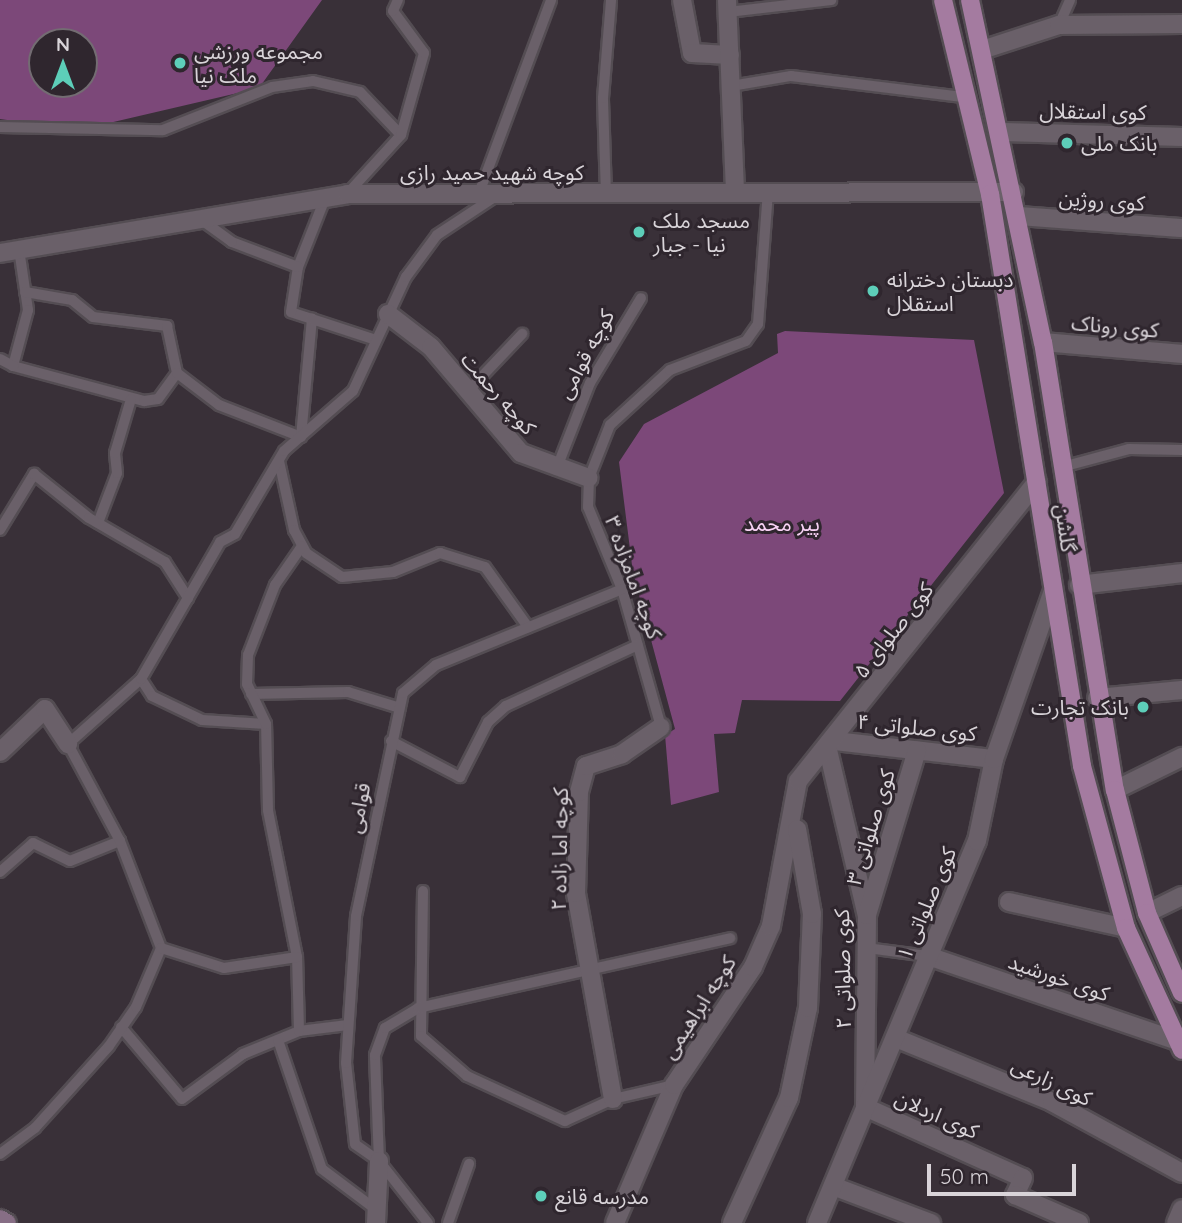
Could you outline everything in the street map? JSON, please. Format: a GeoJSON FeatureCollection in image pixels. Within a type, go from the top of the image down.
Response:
{"type":"FeatureCollection","features":[{"type":"Feature","properties":{"kind":"main road","name":"گلشن"},"geometry":{"type":"LineString","coordinates":[[943,0],[970,98],[990,194],[1037,482],[1052,593],[1083,766],[1126,928],[1180,1045]]}},
{"type":"Feature","properties":{"kind":"main road","name":"گلشن"},"geometry":{"type":"LineString","coordinates":[[970,0],[985,48],[1003,132],[1043,342],[1097,698],[1115,790],[1147,914],[1182,993]]}},
{"type":"Feature","properties":{"kind":"main road"},"geometry":{"type":"LineString","coordinates":[[0,1219],[7,1223]]}},
{"type":"Feature","properties":{"kind":"street"},"geometry":{"type":"LineString","coordinates":[[682,0],[692,52],[730,55]]}},
{"type":"Feature","properties":{"kind":"street"},"geometry":{"type":"LineString","coordinates":[[728,6],[735,190]]}},
{"type":"Feature","properties":{"kind":"street"},"geometry":{"type":"LineString","coordinates":[[985,48],[1059,25],[1182,24]]}},
{"type":"Feature","properties":{"kind":"street","name":"کوی استقلال"},"geometry":{"type":"LineString","coordinates":[[1003,132],[1182,137]]}},
{"type":"Feature","properties":{"kind":"street","name":"کوچه شهید حمید رازی"},"geometry":{"type":"LineString","coordinates":[[0,253],[203,221],[347,194],[606,195],[768,188],[990,194],[1014,192]]}},
{"type":"Feature","properties":{"kind":"street","name":"کوی روژین"},"geometry":{"type":"LineString","coordinates":[[1018,216],[1182,228]]}},
{"type":"Feature","properties":{"kind":"street","name":"کوچه رحمت"},"geometry":{"type":"LineString","coordinates":[[388,314],[431,347],[521,453],[556,470],[589,478]]}},
{"type":"Feature","properties":{"kind":"street","name":"کوی روناک"},"geometry":{"type":"LineString","coordinates":[[1043,342],[1182,355]]}},
{"type":"Feature","properties":{"kind":"street","name":"کوی صلوای ۵"},"geometry":{"type":"LineString","coordinates":[[796,808],[798,780],[832,745],[1037,482]]}},
{"type":"Feature","properties":{"kind":"street"},"geometry":{"type":"LineString","coordinates":[[1079,585],[1182,573]]}},
{"type":"Feature","properties":{"kind":"street","name":"کوی صلواتی ۱"},"geometry":{"type":"LineString","coordinates":[[817,1223],[865,1107],[898,1040],[928,956],[977,841],[994,759],[1052,593]]}},
{"type":"Feature","properties":{"kind":"street"},"geometry":{"type":"LineString","coordinates":[[1097,698],[1182,690]]}},
{"type":"Feature","properties":{"kind":"street"},"geometry":{"type":"LineString","coordinates":[[0,752],[45,709],[68,744]]}},
{"type":"Feature","properties":{"kind":"street","name":"کوچه اما زاده ۲"},"geometry":{"type":"LineString","coordinates":[[612,1099],[587,973],[576,893],[579,792],[586,766],[622,754],[661,727]]}},
{"type":"Feature","properties":{"kind":"street","name":"کوی صلواتی ۴"},"geometry":{"type":"LineString","coordinates":[[832,745],[994,759]]}},
{"type":"Feature","properties":{"kind":"street","name":"کوی صلواتی ۲"},"geometry":{"type":"LineString","coordinates":[[832,745],[867,916],[865,1107]]}},
{"type":"Feature","properties":{"kind":"street","name":"کوی صلواتی ۳"},"geometry":{"type":"LineString","coordinates":[[867,916],[917,751]]}},
{"type":"Feature","properties":{"kind":"street"},"geometry":{"type":"LineString","coordinates":[[1115,790],[1182,757]]}},
{"type":"Feature","properties":{"kind":"street"},"geometry":{"type":"LineString","coordinates":[[732,1223],[789,1098],[808,1008],[812,914],[796,808]]}},
{"type":"Feature","properties":{"kind":"street","name":"کوچه ابراهیمی"},"geometry":{"type":"LineString","coordinates":[[615,1223],[674,1085],[753,967],[771,926],[796,808]]}},
{"type":"Feature","properties":{"kind":"street"},"geometry":{"type":"LineString","coordinates":[[1147,914],[1182,895]]}},
{"type":"Feature","properties":{"kind":"street"},"geometry":{"type":"LineString","coordinates":[[1009,902],[1126,928]]}},
{"type":"Feature","properties":{"kind":"street","name":"کوی خورشید"},"geometry":{"type":"LineString","coordinates":[[928,956],[1180,1045]]}},
{"type":"Feature","properties":{"kind":"street","name":"کوی زارعی"},"geometry":{"type":"LineString","coordinates":[[898,1040],[1052,1102],[1182,1173]]}},
{"type":"Feature","properties":{"kind":"street","name":"کوی اردلان"},"geometry":{"type":"LineString","coordinates":[[865,1107],[1023,1178],[1015,1195],[1079,1223]]}},
{"type":"Feature","properties":{"kind":"street"},"geometry":{"type":"LineString","coordinates":[[377,1217],[379,1160]]}},
{"type":"Feature","properties":{"kind":"street"},"geometry":{"type":"LineString","coordinates":[[833,1186],[931,1223]]}},
{"type":"Feature","properties":{"kind":"street"},"geometry":{"type":"LineString","coordinates":[[1175,1223],[1182,1209]]}},
{"type":"Feature","properties":{"kind":"lane"},"geometry":{"type":"LineString","coordinates":[[347,194],[401,135],[424,52],[393,11],[398,0]]}},
{"type":"Feature","properties":{"kind":"lane"},"geometry":{"type":"LineString","coordinates":[[479,193],[551,0]]}},
{"type":"Feature","properties":{"kind":"lane"},"geometry":{"type":"LineString","coordinates":[[606,195],[603,98],[611,0]]}},
{"type":"Feature","properties":{"kind":"lane"},"geometry":{"type":"LineString","coordinates":[[728,6],[831,0]]}},
{"type":"Feature","properties":{"kind":"lane"},"geometry":{"type":"LineString","coordinates":[[1059,25],[1070,0]]}},
{"type":"Feature","properties":{"kind":"lane"},"geometry":{"type":"LineString","coordinates":[[731,86],[791,76],[970,98]]}},
{"type":"Feature","properties":{"kind":"lane"},"geometry":{"type":"LineString","coordinates":[[0,127],[163,130],[272,88],[313,81],[360,92],[401,135]]}},
{"type":"Feature","properties":{"kind":"lane","name":"کوچه امامزاده ۳"},"geometry":{"type":"LineString","coordinates":[[661,727],[621,589],[588,507],[589,478],[610,425],[670,369],[746,341],[758,324],[768,188]]}},
{"type":"Feature","properties":{"kind":"lane"},"geometry":{"type":"LineString","coordinates":[[0,1154],[35,1128],[121,1027],[136,1007],[160,948],[120,841],[68,744],[141,679],[188,598],[282,456],[353,391],[373,340],[437,235],[500,194]]}},
{"type":"Feature","properties":{"kind":"lane"},"geometry":{"type":"LineString","coordinates":[[327,196],[298,267],[291,312],[373,340]]}},
{"type":"Feature","properties":{"kind":"lane"},"geometry":{"type":"LineString","coordinates":[[203,221],[232,242],[298,267]]}},
{"type":"Feature","properties":{"kind":"lane"},"geometry":{"type":"LineString","coordinates":[[13,366],[28,310],[19,249]]}},
{"type":"Feature","properties":{"kind":"lane"},"geometry":{"type":"LineString","coordinates":[[25,292],[72,300],[93,317],[167,326],[177,373],[219,405],[301,437]]}},
{"type":"Feature","properties":{"kind":"lane","name":"کوچه قوامی"},"geometry":{"type":"LineString","coordinates":[[556,470],[590,383],[641,298]]}},
{"type":"Feature","properties":{"kind":"lane"},"geometry":{"type":"LineString","coordinates":[[301,437],[312,319]]}},
{"type":"Feature","properties":{"kind":"lane"},"geometry":{"type":"LineString","coordinates":[[468,391],[522,334]]}},
{"type":"Feature","properties":{"kind":"lane"},"geometry":{"type":"LineString","coordinates":[[0,359],[13,366],[131,398],[158,399],[177,373]]}},
{"type":"Feature","properties":{"kind":"lane"},"geometry":{"type":"LineString","coordinates":[[98,523],[117,473],[115,453],[131,398]]}},
{"type":"Feature","properties":{"kind":"lane"},"geometry":{"type":"LineString","coordinates":[[1062,467],[1129,449],[1182,450]]}},
{"type":"Feature","properties":{"kind":"lane"},"geometry":{"type":"LineString","coordinates":[[282,456],[282,494],[302,546],[342,577],[393,572],[440,553],[485,567],[528,627]]}},
{"type":"Feature","properties":{"kind":"lane"},"geometry":{"type":"LineString","coordinates":[[0,530],[34,474],[98,523],[165,562],[188,598]]}},
{"type":"Feature","properties":{"kind":"lane"},"geometry":{"type":"LineString","coordinates":[[299,1031],[296,957],[268,810],[266,724],[251,694],[248,656],[275,585],[302,546]]}},
{"type":"Feature","properties":{"kind":"lane","name":"قوامی"},"geometry":{"type":"LineString","coordinates":[[379,1160],[355,1144],[348,1025],[356,916],[403,693],[436,665],[621,589]]}},
{"type":"Feature","properties":{"kind":"lane"},"geometry":{"type":"LineString","coordinates":[[391,741],[460,777],[488,722],[506,706],[638,645]]}},
{"type":"Feature","properties":{"kind":"lane"},"geometry":{"type":"LineString","coordinates":[[141,679],[152,696],[202,720],[266,724]]}},
{"type":"Feature","properties":{"kind":"lane"},"geometry":{"type":"LineString","coordinates":[[251,694],[348,692],[400,708]]}},
{"type":"Feature","properties":{"kind":"lane"},"geometry":{"type":"LineString","coordinates":[[0,872],[33,842],[70,861],[120,841]]}},
{"type":"Feature","properties":{"kind":"lane"},"geometry":{"type":"LineString","coordinates":[[423,891],[418,1009],[421,1037],[467,1076],[565,1121],[612,1099],[674,1085]]}},
{"type":"Feature","properties":{"kind":"lane"},"geometry":{"type":"LineString","coordinates":[[428,1223],[379,1160],[375,1055],[386,1028],[418,1009],[587,973],[730,938]]}},
{"type":"Feature","properties":{"kind":"lane"},"geometry":{"type":"LineString","coordinates":[[160,948],[224,968],[296,957]]}},
{"type":"Feature","properties":{"kind":"lane"},"geometry":{"type":"LineString","coordinates":[[867,948],[928,956]]}},
{"type":"Feature","properties":{"kind":"lane"},"geometry":{"type":"LineString","coordinates":[[121,1027],[182,1099],[243,1054],[299,1031],[348,1025]]}},
{"type":"Feature","properties":{"kind":"lane"},"geometry":{"type":"LineString","coordinates":[[278,1040],[322,1169],[377,1217]]}},
{"type":"Feature","properties":{"kind":"lane"},"geometry":{"type":"LineString","coordinates":[[448,1223],[469,1164]]}},
{"type":"Feature","properties":{"kind":"green space","name":"مجموعه ورزشی ملک نیا"},"geometry":{"type":"Polygon","coordinates":[[[0,0],[322,0],[259,88],[79,130],[0,119],[0,0]]]}},
{"type":"Feature","properties":{"kind":"green space","name":"پیر محمد"},"geometry":{"type":"Polygon","coordinates":[[[785,331],[974,340],[1004,493],[840,701],[742,700],[735,733],[714,734],[719,792],[671,805],[665,735],[675,729],[633,573],[619,462],[644,424],[778,353],[777,334],[785,331]]]}},
{"type":"Feature","properties":{"kind":"place","name":"مجموعه ورزشی ملک نیا"},"geometry":{"type":"Point","coordinates":[180,63]}},
{"type":"Feature","properties":{"kind":"place","name":"بانک ملی"},"geometry":{"type":"Point","coordinates":[1067,143]}},
{"type":"Feature","properties":{"kind":"place","name":"مسجد ملک نیا - جبار"},"geometry":{"type":"Point","coordinates":[639,232]}},
{"type":"Feature","properties":{"kind":"place","name":"دبستان دخترانه استقلال"},"geometry":{"type":"Point","coordinates":[873,291]}},
{"type":"Feature","properties":{"kind":"place","name":"بانک تجارت"},"geometry":{"type":"Point","coordinates":[1143,707]}},
{"type":"Feature","properties":{"kind":"place","name":"مدرسه قانع"},"geometry":{"type":"Point","coordinates":[541,1196]}}]}
